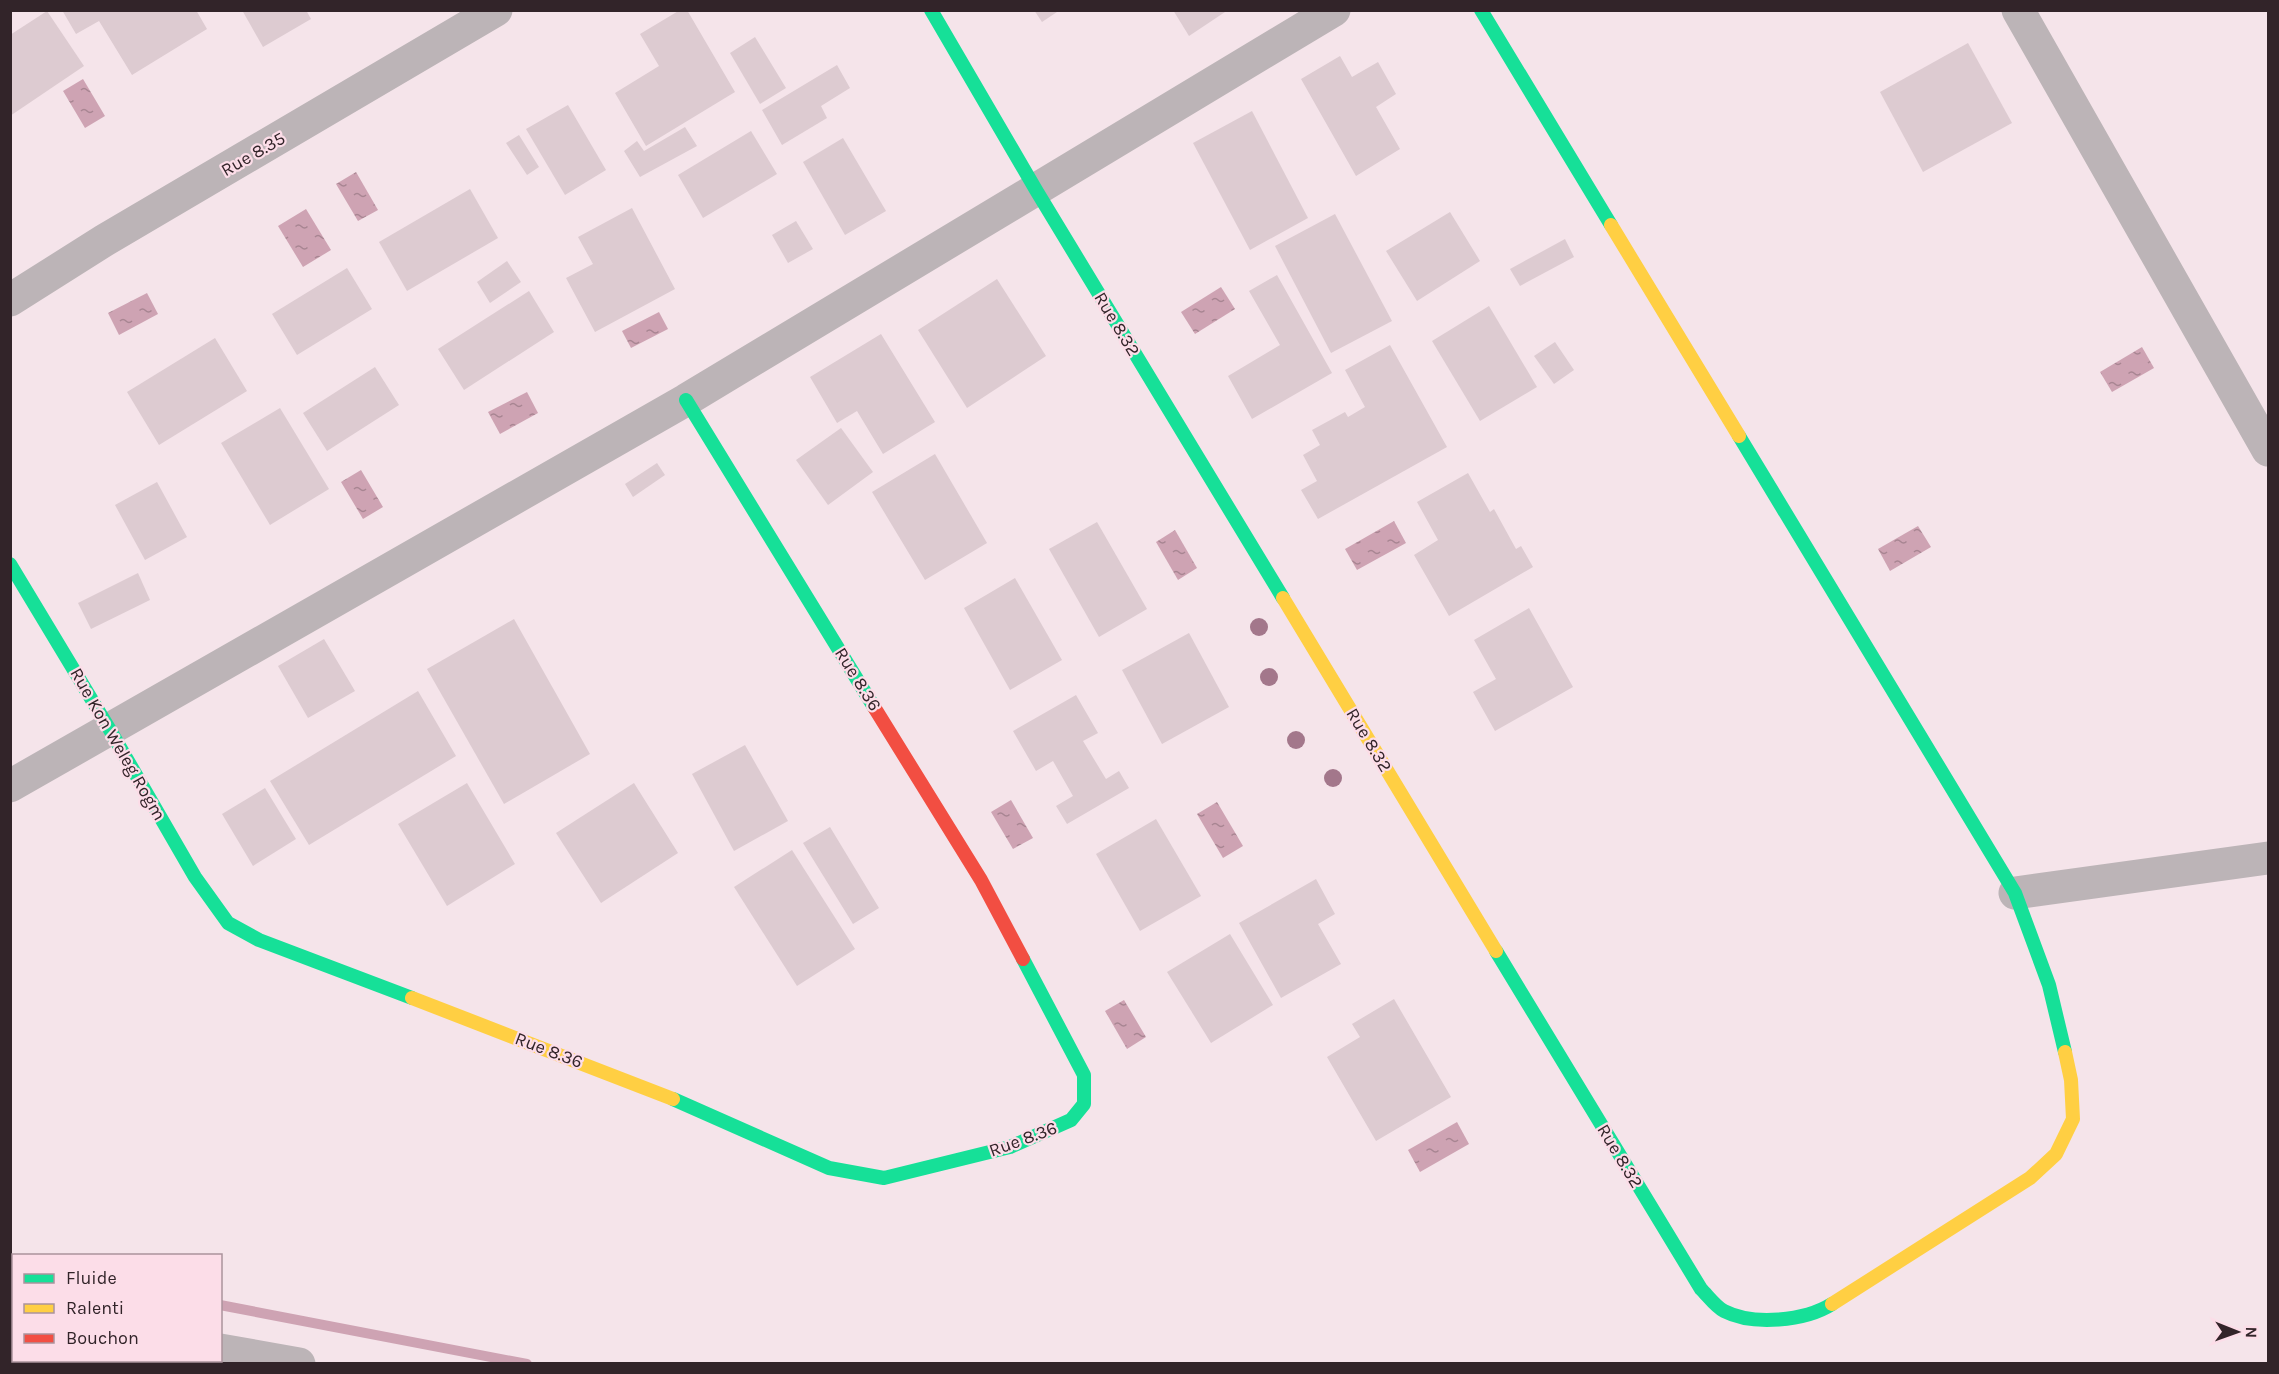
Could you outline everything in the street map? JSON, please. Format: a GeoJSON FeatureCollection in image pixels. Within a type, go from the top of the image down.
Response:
{"type":"FeatureCollection","features":[{"type":"Feature","properties":{"kind":"street","name":"Rue 8.35"},"geometry":{"type":"LineString","coordinates":[[10,300],[105,240],[496,10]]}},
{"type":"Feature","properties":{"kind":"street","name":"Rue 8.32"},"geometry":{"type":"LineString","coordinates":[[931,10],[1036,190],[1701,1289],[1723,1311],[1752,1320],[1787,1318],[1823,1310],[2031,1178],[2056,1154],[2073,1119],[2071,1080],[2049,985],[2014,893],[1481,10]]}},
{"type":"Feature","properties":{"kind":"street"},"geometry":{"type":"LineString","coordinates":[[10,786],[686,400],[1334,10]]}},
{"type":"Feature","properties":{"kind":"street"},"geometry":{"type":"LineString","coordinates":[[2018,10],[2268,450]]}},
{"type":"Feature","properties":{"kind":"street","name":"Rue 8.36"},"geometry":{"type":"LineString","coordinates":[[228,923],[259,940],[645,1087],[829,1168],[884,1178],[1010,1147],[1071,1120],[1084,1104],[1084,1075],[981,880],[686,400]]}},
{"type":"Feature","properties":{"kind":"street","name":"Rue Kon Weleg Rogm"},"geometry":{"type":"LineString","coordinates":[[10,564],[111,730],[195,877],[228,923]]}},
{"type":"Feature","properties":{"kind":"street"},"geometry":{"type":"LineString","coordinates":[[2014,893],[2268,858]]}},
{"type":"Feature","properties":{"kind":"street"},"geometry":{"type":"LineString","coordinates":[[222,1350],[299,1364]]}},
{"type":"Feature","properties":{"kind":"water"},"geometry":{"type":"Polygon","coordinates":[[[83,79],[105,116],[85,128],[63,91],[83,79]]]}},
{"type":"Feature","properties":{"kind":"water"},"geometry":{"type":"Polygon","coordinates":[[[356,172],[378,210],[358,221],[336,184],[356,172]]]}},
{"type":"Feature","properties":{"kind":"water"},"geometry":{"type":"Polygon","coordinates":[[[306,209],[331,250],[303,267],[278,226],[306,209]]]}},
{"type":"Feature","properties":{"kind":"water"},"geometry":{"type":"Polygon","coordinates":[[[1221,287],[1235,309],[1195,334],[1181,312],[1221,287]]]}},
{"type":"Feature","properties":{"kind":"water"},"geometry":{"type":"Polygon","coordinates":[[[147,293],[158,314],[119,335],[108,313],[147,293]]]}},
{"type":"Feature","properties":{"kind":"water"},"geometry":{"type":"Polygon","coordinates":[[[659,312],[668,329],[631,348],[622,331],[659,312]]]}},
{"type":"Feature","properties":{"kind":"water"},"geometry":{"type":"Polygon","coordinates":[[[2142,347],[2154,368],[2112,392],[2100,372],[2142,347]]]}},
{"type":"Feature","properties":{"kind":"water"},"geometry":{"type":"Polygon","coordinates":[[[527,392],[538,413],[500,434],[488,412],[527,392]]]}},
{"type":"Feature","properties":{"kind":"water"},"geometry":{"type":"Polygon","coordinates":[[[361,470],[383,507],[363,519],[341,482],[361,470]]]}},
{"type":"Feature","properties":{"kind":"water"},"geometry":{"type":"Polygon","coordinates":[[[1394,521],[1406,543],[1357,570],[1345,549],[1394,521]]]}},
{"type":"Feature","properties":{"kind":"water"},"geometry":{"type":"Polygon","coordinates":[[[1918,526],[1931,547],[1890,571],[1878,549],[1918,526]]]}},
{"type":"Feature","properties":{"kind":"water"},"geometry":{"type":"Polygon","coordinates":[[[1175,530],[1197,568],[1178,580],[1156,542],[1175,530]]]}},
{"type":"Feature","properties":{"kind":"water"},"geometry":{"type":"Polygon","coordinates":[[[1011,800],[1033,838],[1013,849],[991,812],[1011,800]]]}},
{"type":"Feature","properties":{"kind":"water"},"geometry":{"type":"Polygon","coordinates":[[[1217,802],[1243,846],[1223,858],[1197,814],[1217,802]]]}},
{"type":"Feature","properties":{"kind":"water"},"geometry":{"type":"Polygon","coordinates":[[[1124,1000],[1146,1037],[1127,1049],[1105,1011],[1124,1000]]]}},
{"type":"Feature","properties":{"kind":"water"},"geometry":{"type":"Polygon","coordinates":[[[1457,1122],[1469,1144],[1420,1172],[1408,1150],[1457,1122]]]}},
{"type":"Feature","properties":{"kind":"building"},"geometry":{"type":"Polygon","coordinates":[[[62,10],[196,10],[207,29],[132,75],[99,21],[76,34],[62,10]]]}},
{"type":"Feature","properties":{"kind":"building"},"geometry":{"type":"Polygon","coordinates":[[[242,10],[306,10],[311,19],[263,47],[242,10]]]}},
{"type":"Feature","properties":{"kind":"building"},"geometry":{"type":"Polygon","coordinates":[[[680,10],[687,10],[735,92],[646,146],[615,93],[659,66],[640,34],[680,10]]]}},
{"type":"Feature","properties":{"kind":"building"},"geometry":{"type":"Polygon","coordinates":[[[1034,10],[1060,10],[1042,22],[1034,10]]]}},
{"type":"Feature","properties":{"kind":"building"},"geometry":{"type":"Polygon","coordinates":[[[1173,10],[1228,10],[1189,36],[1173,10]]]}},
{"type":"Feature","properties":{"kind":"building"},"geometry":{"type":"Polygon","coordinates":[[[47,11],[84,66],[10,116],[10,35],[47,11]]]}},
{"type":"Feature","properties":{"kind":"building"},"geometry":{"type":"Polygon","coordinates":[[[755,37],[786,88],[760,104],[730,53],[755,37]]]}},
{"type":"Feature","properties":{"kind":"building"},"geometry":{"type":"Polygon","coordinates":[[[1968,43],[2012,123],[1923,172],[1880,92],[1968,43]]]}},
{"type":"Feature","properties":{"kind":"building"},"geometry":{"type":"Polygon","coordinates":[[[1340,56],[1352,77],[1378,62],[1396,94],[1376,107],[1400,149],[1356,176],[1301,79],[1340,56]]]}},
{"type":"Feature","properties":{"kind":"building"},"geometry":{"type":"Polygon","coordinates":[[[837,65],[850,88],[821,106],[827,118],[782,145],[762,110],[837,65]]]}},
{"type":"Feature","properties":{"kind":"building"},"geometry":{"type":"Polygon","coordinates":[[[568,105],[606,170],[565,195],[526,129],[568,105]]]}},
{"type":"Feature","properties":{"kind":"building"},"geometry":{"type":"Polygon","coordinates":[[[1252,111],[1308,218],[1250,250],[1193,143],[1252,111]]]}},
{"type":"Feature","properties":{"kind":"building"},"geometry":{"type":"Polygon","coordinates":[[[685,127],[697,146],[640,177],[624,151],[637,141],[644,151],[685,127]]]}},
{"type":"Feature","properties":{"kind":"building"},"geometry":{"type":"Polygon","coordinates":[[[751,131],[777,174],[703,218],[678,175],[751,131]]]}},
{"type":"Feature","properties":{"kind":"building"},"geometry":{"type":"Polygon","coordinates":[[[519,135],[539,167],[527,175],[506,143],[519,135]]]}},
{"type":"Feature","properties":{"kind":"building"},"geometry":{"type":"Polygon","coordinates":[[[843,138],[886,211],[845,235],[803,162],[843,138]]]}},
{"type":"Feature","properties":{"kind":"building"},"geometry":{"type":"Polygon","coordinates":[[[470,189],[498,238],[407,291],[379,242],[470,189]]]}},
{"type":"Feature","properties":{"kind":"building"},"geometry":{"type":"Polygon","coordinates":[[[632,208],[675,289],[595,332],[566,278],[593,264],[578,237],[632,208]]]}},
{"type":"Feature","properties":{"kind":"building"},"geometry":{"type":"Polygon","coordinates":[[[1450,212],[1480,261],[1417,301],[1386,251],[1450,212]]]}},
{"type":"Feature","properties":{"kind":"building"},"geometry":{"type":"Polygon","coordinates":[[[1335,214],[1392,321],[1331,353],[1275,246],[1335,214]]]}},
{"type":"Feature","properties":{"kind":"building"},"geometry":{"type":"Polygon","coordinates":[[[796,221],[813,249],[788,263],[772,235],[796,221]]]}},
{"type":"Feature","properties":{"kind":"building"},"geometry":{"type":"Polygon","coordinates":[[[1565,239],[1574,257],[1520,286],[1510,269],[1565,239]]]}},
{"type":"Feature","properties":{"kind":"building"},"geometry":{"type":"Polygon","coordinates":[[[507,261],[521,282],[490,303],[477,282],[507,261]]]}},
{"type":"Feature","properties":{"kind":"building"},"geometry":{"type":"Polygon","coordinates":[[[347,268],[372,309],[297,355],[272,314],[347,268]]]}},
{"type":"Feature","properties":{"kind":"building"},"geometry":{"type":"Polygon","coordinates":[[[1277,275],[1332,373],[1252,419],[1228,376],[1280,345],[1249,291],[1277,275]]]}},
{"type":"Feature","properties":{"kind":"building"},"geometry":{"type":"Polygon","coordinates":[[[997,279],[1046,356],[967,408],[918,330],[997,279]]]}},
{"type":"Feature","properties":{"kind":"building"},"geometry":{"type":"Polygon","coordinates":[[[529,291],[554,332],[464,390],[438,349],[529,291]]]}},
{"type":"Feature","properties":{"kind":"building"},"geometry":{"type":"Polygon","coordinates":[[[1489,306],[1537,387],[1480,421],[1432,341],[1489,306]]]}},
{"type":"Feature","properties":{"kind":"building"},"geometry":{"type":"Polygon","coordinates":[[[881,334],[935,422],[883,454],[857,411],[837,423],[810,377],[881,334]]]}},
{"type":"Feature","properties":{"kind":"building"},"geometry":{"type":"Polygon","coordinates":[[[215,338],[247,391],[159,445],[127,392],[215,338]]]}},
{"type":"Feature","properties":{"kind":"building"},"geometry":{"type":"Polygon","coordinates":[[[1555,342],[1574,370],[1554,384],[1534,356],[1555,342]]]}},
{"type":"Feature","properties":{"kind":"building"},"geometry":{"type":"Polygon","coordinates":[[[1390,345],[1447,447],[1318,519],[1301,490],[1317,481],[1303,455],[1320,445],[1312,430],[1345,412],[1348,417],[1365,407],[1345,370],[1390,345]]]}},
{"type":"Feature","properties":{"kind":"building"},"geometry":{"type":"Polygon","coordinates":[[[375,367],[399,405],[327,451],[303,413],[375,367]]]}},
{"type":"Feature","properties":{"kind":"building"},"geometry":{"type":"Polygon","coordinates":[[[280,408],[329,489],[270,525],[221,443],[280,408]]]}},
{"type":"Feature","properties":{"kind":"building"},"geometry":{"type":"Polygon","coordinates":[[[841,428],[873,472],[828,505],[796,460],[841,428]]]}},
{"type":"Feature","properties":{"kind":"building"},"geometry":{"type":"Polygon","coordinates":[[[935,454],[987,543],[925,580],[872,492],[935,454]]]}},
{"type":"Feature","properties":{"kind":"building"},"geometry":{"type":"Polygon","coordinates":[[[657,463],[665,475],[633,497],[625,484],[657,463]]]}},
{"type":"Feature","properties":{"kind":"building"},"geometry":{"type":"Polygon","coordinates":[[[1468,473],[1490,512],[1494,509],[1516,549],[1521,546],[1533,567],[1449,616],[1414,555],[1438,540],[1417,502],[1468,473]]]}},
{"type":"Feature","properties":{"kind":"building"},"geometry":{"type":"Polygon","coordinates":[[[157,482],[187,537],[145,560],[115,505],[157,482]]]}},
{"type":"Feature","properties":{"kind":"building"},"geometry":{"type":"Polygon","coordinates":[[[1097,522],[1147,609],[1099,637],[1049,549],[1097,522]]]}},
{"type":"Feature","properties":{"kind":"building"},"geometry":{"type":"Polygon","coordinates":[[[138,573],[150,600],[91,629],[78,603],[138,573]]]}},
{"type":"Feature","properties":{"kind":"building"},"geometry":{"type":"Polygon","coordinates":[[[1015,578],[1062,660],[1010,690],[964,608],[1015,578]]]}},
{"type":"Feature","properties":{"kind":"building"},"geometry":{"type":"Polygon","coordinates":[[[1529,608],[1573,687],[1495,731],[1473,692],[1496,679],[1474,640],[1529,608]]]}},
{"type":"Feature","properties":{"kind":"building"},"geometry":{"type":"Polygon","coordinates":[[[514,619],[590,754],[504,804],[427,669],[514,619]]]}},
{"type":"Feature","properties":{"kind":"building"},"geometry":{"type":"Polygon","coordinates":[[[1189,633],[1229,707],[1162,744],[1122,670],[1189,633]]]}},
{"type":"Feature","properties":{"kind":"building"},"geometry":{"type":"Polygon","coordinates":[[[324,639],[355,691],[308,718],[278,666],[324,639]]]}},
{"type":"Feature","properties":{"kind":"building"},"geometry":{"type":"Polygon","coordinates":[[[418,691],[456,756],[309,845],[270,781],[418,691]]]}},
{"type":"Feature","properties":{"kind":"building"},"geometry":{"type":"Polygon","coordinates":[[[1076,695],[1098,733],[1083,741],[1106,779],[1119,771],[1129,788],[1067,824],[1056,806],[1073,796],[1053,761],[1036,771],[1013,731],[1076,695]]]}},
{"type":"Feature","properties":{"kind":"building"},"geometry":{"type":"Polygon","coordinates":[[[745,745],[788,821],[734,851],[692,774],[745,745]]]}},
{"type":"Feature","properties":{"kind":"building"},"geometry":{"type":"Polygon","coordinates":[[[467,783],[515,864],[447,906],[398,824],[467,783]]]}},
{"type":"Feature","properties":{"kind":"building"},"geometry":{"type":"Polygon","coordinates":[[[634,783],[678,853],[601,903],[556,833],[634,783]]]}},
{"type":"Feature","properties":{"kind":"building"},"geometry":{"type":"Polygon","coordinates":[[[265,788],[296,839],[253,866],[222,814],[265,788]]]}},
{"type":"Feature","properties":{"kind":"building"},"geometry":{"type":"Polygon","coordinates":[[[1156,819],[1201,896],[1140,931],[1096,854],[1156,819]]]}},
{"type":"Feature","properties":{"kind":"building"},"geometry":{"type":"Polygon","coordinates":[[[830,827],[879,908],[853,924],[803,843],[830,827]]]}},
{"type":"Feature","properties":{"kind":"building"},"geometry":{"type":"Polygon","coordinates":[[[792,850],[855,949],[797,986],[734,887],[792,850]]]}},
{"type":"Feature","properties":{"kind":"building"},"geometry":{"type":"Polygon","coordinates":[[[1316,879],[1335,914],[1318,924],[1341,964],[1281,998],[1239,923],[1316,879]]]}},
{"type":"Feature","properties":{"kind":"building"},"geometry":{"type":"Polygon","coordinates":[[[1230,934],[1273,1005],[1211,1043],[1167,972],[1230,934]]]}},
{"type":"Feature","properties":{"kind":"building"},"geometry":{"type":"Polygon","coordinates":[[[1394,999],[1451,1097],[1376,1141],[1327,1057],[1360,1037],[1352,1024],[1394,999]]]}},
{"type":"Feature","properties":{"kind":"waterway"},"geometry":{"type":"LineString","coordinates":[[222,1305],[527,1364]]}},
{"type":"Feature","properties":{"kind":"traffic: fast"},"geometry":{"type":"LineString","coordinates":[[931,10],[1036,190],[1283,598]]}},
{"type":"Feature","properties":{"kind":"traffic: fast"},"geometry":{"type":"LineString","coordinates":[[1481,10],[1611,225]]}},
{"type":"Feature","properties":{"kind":"traffic: fast"},"geometry":{"type":"LineString","coordinates":[[686,400],[874,707]]}},
{"type":"Feature","properties":{"kind":"traffic: fast"},"geometry":{"type":"LineString","coordinates":[[1739,436],[2015,893],[2049,985],[2065,1052]]}},
{"type":"Feature","properties":{"kind":"traffic: fast"},"geometry":{"type":"LineString","coordinates":[[10,564],[195,877],[228,923],[259,940],[412,998]]}},
{"type":"Feature","properties":{"kind":"traffic: fast"},"geometry":{"type":"LineString","coordinates":[[1496,951],[1701,1289],[1712,1301],[1724,1311],[1736,1316],[1764,1320],[1794,1318],[1821,1310],[1832,1304]]}},
{"type":"Feature","properties":{"kind":"traffic: fast"},"geometry":{"type":"LineString","coordinates":[[673,1099],[829,1168],[884,1178],[1010,1147],[1071,1120],[1084,1104],[1084,1075],[1023,959]]}},
{"type":"Feature","properties":{"kind":"traffic: slow"},"geometry":{"type":"LineString","coordinates":[[1611,225],[1739,436]]}},
{"type":"Feature","properties":{"kind":"traffic: slow"},"geometry":{"type":"LineString","coordinates":[[1283,598],[1496,951]]}},
{"type":"Feature","properties":{"kind":"traffic: slow"},"geometry":{"type":"LineString","coordinates":[[412,998],[673,1099]]}},
{"type":"Feature","properties":{"kind":"traffic: slow"},"geometry":{"type":"LineString","coordinates":[[1832,1304],[2030,1178],[2056,1154],[2073,1119],[2071,1080],[2065,1052]]}},
{"type":"Feature","properties":{"kind":"traffic: jam"},"geometry":{"type":"LineString","coordinates":[[874,707],[981,880],[1023,959]]}}]}
